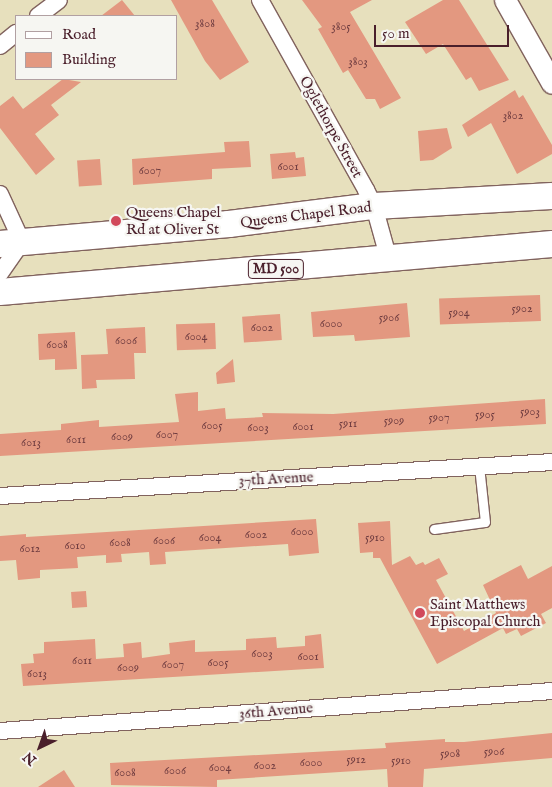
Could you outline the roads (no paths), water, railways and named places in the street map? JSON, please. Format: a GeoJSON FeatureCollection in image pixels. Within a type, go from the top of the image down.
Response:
{"type":"FeatureCollection","features":[{"type":"Feature","properties":{"kind":"main road","name":"Queens Chapel Road"},"geometry":{"type":"LineString","coordinates":[[11,243],[229,224],[374,206],[552,196]]}},
{"type":"Feature","properties":{"kind":"main road","name":"MD 500"},"geometry":{"type":"LineString","coordinates":[[0,292],[389,260],[552,244]]}},
{"type":"Feature","properties":{"kind":"street"},"geometry":{"type":"LineString","coordinates":[[39,15],[59,0]]}},
{"type":"Feature","properties":{"kind":"street","name":"Oglethorpe Street"},"geometry":{"type":"LineString","coordinates":[[260,0],[374,206],[389,260]]}},
{"type":"Feature","properties":{"kind":"street"},"geometry":{"type":"LineString","coordinates":[[505,0],[552,83]]}},
{"type":"Feature","properties":{"kind":"street"},"geometry":{"type":"LineString","coordinates":[[0,46],[15,34]]}},
{"type":"Feature","properties":{"kind":"street"},"geometry":{"type":"LineString","coordinates":[[0,194],[11,243],[0,273]]}},
{"type":"Feature","properties":{"kind":"street","name":"37th Avenue"},"geometry":{"type":"LineString","coordinates":[[0,496],[552,462]]}},
{"type":"Feature","properties":{"kind":"street","name":"36th Avenue"},"geometry":{"type":"LineString","coordinates":[[0,731],[552,692]]}},
{"type":"Feature","properties":{"kind":"lane"},"geometry":{"type":"LineString","coordinates":[[434,529],[485,522],[479,466]]}},
{"type":"Feature","properties":{"kind":"place","name":"Queens Chapel Rd at Oliver St"},"geometry":{"type":"Point","coordinates":[116,221]}},
{"type":"Feature","properties":{"kind":"place","name":"Saint Matthews Episcopal Church"},"geometry":{"type":"Point","coordinates":[420,613]}}]}
